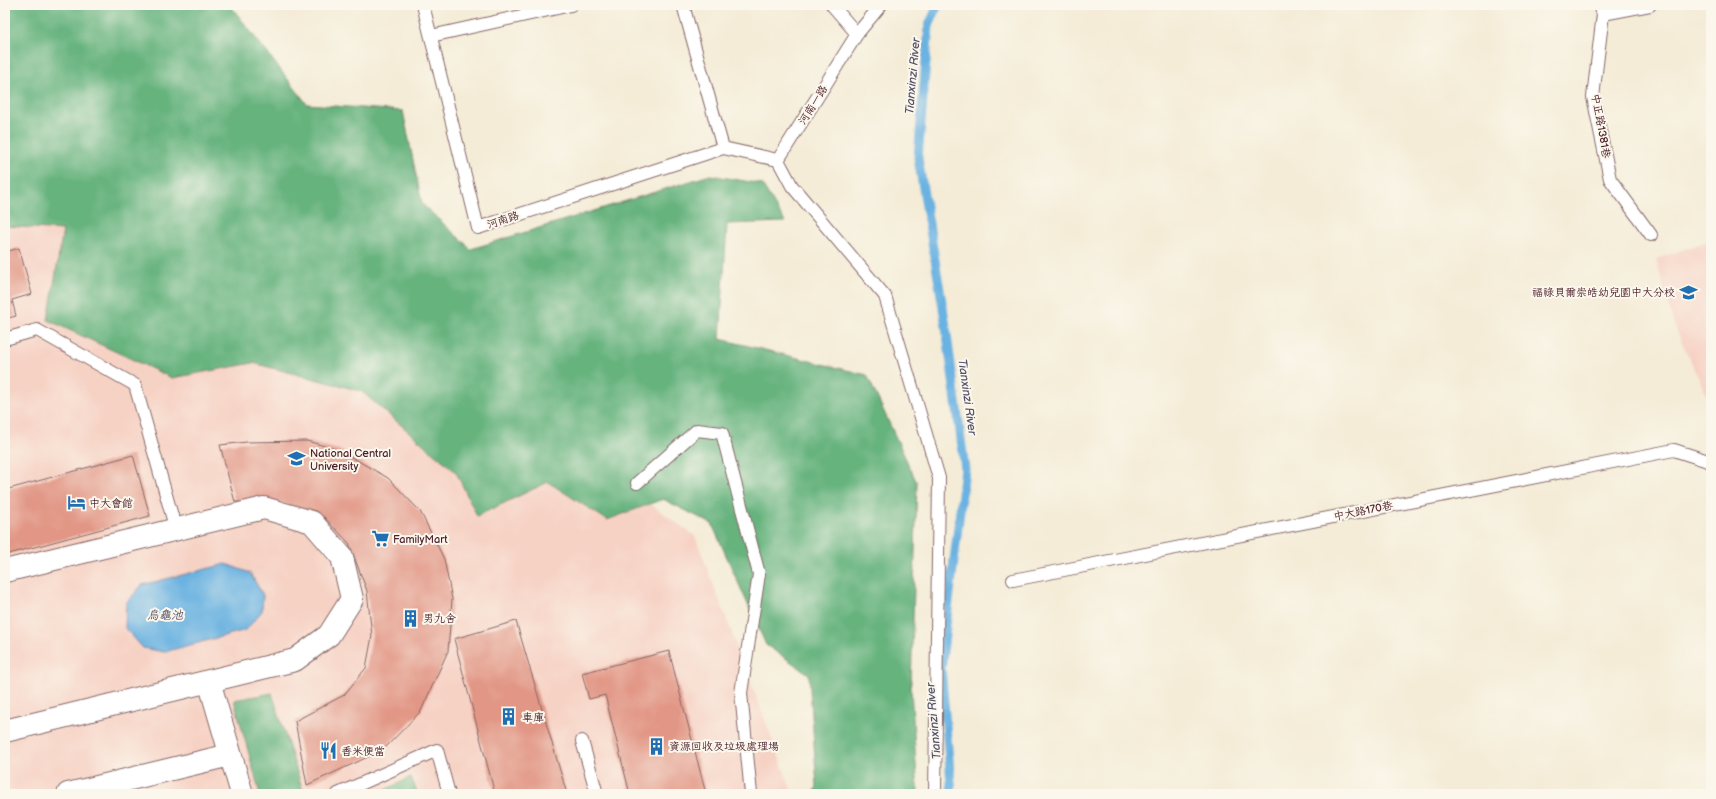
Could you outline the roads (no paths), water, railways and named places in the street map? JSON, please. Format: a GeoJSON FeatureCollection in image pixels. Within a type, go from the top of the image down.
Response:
{"type":"FeatureCollection","features":[{"type":"Feature","properties":{"kind":"street"},"geometry":{"type":"LineString","coordinates":[[5,571],[264,508],[312,522],[342,558],[352,599],[330,635],[294,660],[5,731]]}},
{"type":"Feature","properties":{"kind":"street"},"geometry":{"type":"LineString","coordinates":[[209,681],[242,794]]}},
{"type":"Feature","properties":{"kind":"street"},"geometry":{"type":"LineString","coordinates":[[68,794],[230,755]]}},
{"type":"Feature","properties":{"kind":"lane","name":"河南路"},"geometry":{"type":"LineString","coordinates":[[423,5],[478,228],[723,148]]}},
{"type":"Feature","properties":{"kind":"lane"},"geometry":{"type":"LineString","coordinates":[[431,36],[571,5]]}},
{"type":"Feature","properties":{"kind":"lane"},"geometry":{"type":"LineString","coordinates":[[683,5],[723,148],[778,160],[792,186],[884,296],[939,478],[935,794]]}},
{"type":"Feature","properties":{"kind":"lane"},"geometry":{"type":"LineString","coordinates":[[832,5],[857,34]]}},
{"type":"Feature","properties":{"kind":"lane","name":"河南一路"},"geometry":{"type":"LineString","coordinates":[[778,160],[857,34],[881,5]]}},
{"type":"Feature","properties":{"kind":"lane"},"geometry":{"type":"LineString","coordinates":[[1602,9],[1650,5]]}},
{"type":"Feature","properties":{"kind":"lane","name":"中正路1381巷"},"geometry":{"type":"LineString","coordinates":[[1602,9],[1593,97],[1610,179],[1651,235]]}},
{"type":"Feature","properties":{"kind":"lane"},"geometry":{"type":"LineString","coordinates":[[5,339],[37,330],[135,385],[176,530]]}},
{"type":"Feature","properties":{"kind":"lane"},"geometry":{"type":"LineString","coordinates":[[637,484],[697,430],[722,433],[759,574],[741,693],[751,794]]}},
{"type":"Feature","properties":{"kind":"lane","name":"中大路170巷"},"geometry":{"type":"LineString","coordinates":[[1013,580],[1674,450],[1711,462]]}},
{"type":"Feature","properties":{"kind":"lane"},"geometry":{"type":"LineString","coordinates":[[582,741],[597,794]]}},
{"type":"Feature","properties":{"kind":"lane"},"geometry":{"type":"LineString","coordinates":[[338,794],[437,750],[449,794]]}},
{"type":"Feature","properties":{"kind":"water","name":"烏龜池"},"geometry":{"type":"Polygon","coordinates":[[[226,564],[250,573],[263,595],[262,611],[246,630],[164,652],[143,648],[125,628],[126,603],[142,585],[226,564]]]}},
{"type":"Feature","properties":{"kind":"waterway","name":"Tianxinzi River"},"geometry":{"type":"LineString","coordinates":[[938,5],[929,25],[918,158],[945,320],[965,469],[941,668],[952,794]]}},
{"type":"Feature","properties":{"kind":"place","name":"福祿貝爾崇皓幼兒園中大分校"},"geometry":{"type":"Point","coordinates":[1688,292]}},
{"type":"Feature","properties":{"kind":"place","name":"National Central University"},"geometry":{"type":"Point","coordinates":[297,459]}},
{"type":"Feature","properties":{"kind":"place","name":"中大會館"},"geometry":{"type":"Point","coordinates":[76,503]}},
{"type":"Feature","properties":{"kind":"place","name":"FamilyMart"},"geometry":{"type":"Point","coordinates":[380,539]}},
{"type":"Feature","properties":{"kind":"place","name":"男九舍"},"geometry":{"type":"Point","coordinates":[410,618]}},
{"type":"Feature","properties":{"kind":"place","name":"車庫"},"geometry":{"type":"Point","coordinates":[509,717]}},
{"type":"Feature","properties":{"kind":"place","name":"資源回收及垃圾處理場"},"geometry":{"type":"Point","coordinates":[656,746]}},
{"type":"Feature","properties":{"kind":"place","name":"香米便當"},"geometry":{"type":"Point","coordinates":[328,751]}}]}
